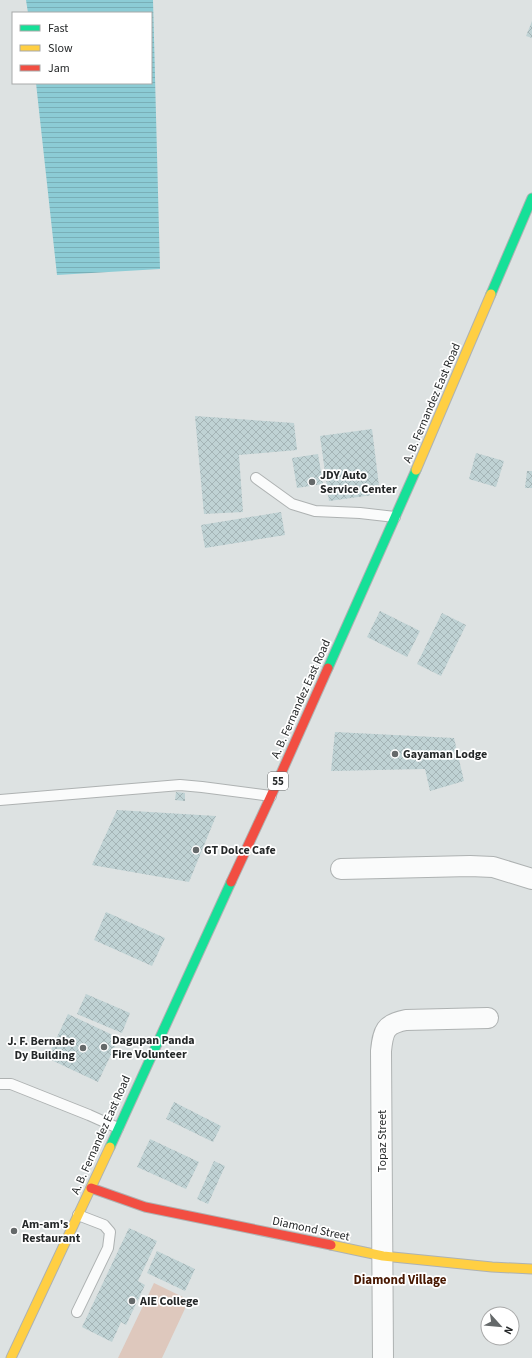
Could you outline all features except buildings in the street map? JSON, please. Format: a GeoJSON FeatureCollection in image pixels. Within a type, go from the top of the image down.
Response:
{"type":"FeatureCollection","features":[{"type":"Feature","properties":{"kind":"main road","name":"A. B. Fernandez East Road"},"geometry":{"type":"LineString","coordinates":[[11,1358],[91,1188],[213,919],[272,796],[434,429],[532,198]]}},
{"type":"Feature","properties":{"kind":"main road","name":"Diamond Street"},"geometry":{"type":"LineString","coordinates":[[91,1188],[145,1207],[383,1256],[492,1267],[532,1269]]}},
{"type":"Feature","properties":{"kind":"street"},"geometry":{"type":"LineString","coordinates":[[341,869],[470,866],[493,867],[532,879]]}},
{"type":"Feature","properties":{"kind":"street","name":"Topaz Street"},"geometry":{"type":"LineString","coordinates":[[383,1358],[381,1051],[386,1028],[395,1022],[406,1020],[488,1018]]}},
{"type":"Feature","properties":{"kind":"lane"},"geometry":{"type":"LineString","coordinates":[[256,478],[292,504],[315,511],[360,513],[395,517]]}},
{"type":"Feature","properties":{"kind":"lane"},"geometry":{"type":"LineString","coordinates":[[0,800],[180,785],[272,796]]}},
{"type":"Feature","properties":{"kind":"lane"},"geometry":{"type":"LineString","coordinates":[[0,1084],[11,1084],[118,1128]]}},
{"type":"Feature","properties":{"kind":"lane"},"geometry":{"type":"LineString","coordinates":[[77,1312],[108,1248],[110,1232],[104,1225],[78,1215]]}},
{"type":"Feature","properties":{"kind":"shaded area"},"geometry":{"type":"Polygon","coordinates":[[[154,1283],[189,1300],[162,1358],[118,1358],[154,1283]]]}},
{"type":"Feature","properties":{"kind":"water"},"geometry":{"type":"Polygon","coordinates":[[[26,0],[153,0],[160,269],[57,275],[36,84],[152,84],[152,12],[28,12],[26,0]]]}},
{"type":"Feature","properties":{"kind":"traffic: fast"},"geometry":{"type":"LineString","coordinates":[[491,294],[532,198]]}},
{"type":"Feature","properties":{"kind":"traffic: fast"},"geometry":{"type":"LineString","coordinates":[[328,668],[416,470]]}},
{"type":"Feature","properties":{"kind":"traffic: fast"},"geometry":{"type":"LineString","coordinates":[[110,1147],[231,882]]}},
{"type":"Feature","properties":{"kind":"traffic: slow"},"geometry":{"type":"LineString","coordinates":[[416,470],[491,294]]}},
{"type":"Feature","properties":{"kind":"traffic: slow"},"geometry":{"type":"LineString","coordinates":[[11,1358],[110,1147]]}},
{"type":"Feature","properties":{"kind":"traffic: slow"},"geometry":{"type":"LineString","coordinates":[[331,1245],[383,1256],[492,1267],[532,1269]]}},
{"type":"Feature","properties":{"kind":"traffic: jam"},"geometry":{"type":"LineString","coordinates":[[231,882],[328,668]]}},
{"type":"Feature","properties":{"kind":"traffic: jam"},"geometry":{"type":"LineString","coordinates":[[91,1188],[145,1207],[331,1245]]}},
{"type":"Feature","properties":{"kind":"place","name":"JDY Auto Service Center"},"geometry":{"type":"Point","coordinates":[312,482]}},
{"type":"Feature","properties":{"kind":"place","name":"Gayaman Lodge"},"geometry":{"type":"Point","coordinates":[395,754]}},
{"type":"Feature","properties":{"kind":"place","name":"GT Dolce Cafe"},"geometry":{"type":"Point","coordinates":[196,850]}},
{"type":"Feature","properties":{"kind":"place","name":"Dagupan Panda Fire Volunteer"},"geometry":{"type":"Point","coordinates":[104,1047]}},
{"type":"Feature","properties":{"kind":"place","name":"J. F. Bernabe Dy Building"},"geometry":{"type":"Point","coordinates":[83,1048]}},
{"type":"Feature","properties":{"kind":"place","name":"Am-am's Restaurant"},"geometry":{"type":"Point","coordinates":[14,1231]}},
{"type":"Feature","properties":{"kind":"place","name":"AIE College"},"geometry":{"type":"Point","coordinates":[132,1301]}},
{"type":"Feature","properties":{"kind":"district","name":"Diamond Village"},"geometry":{"type":"Point","coordinates":[400,1280]}}]}
